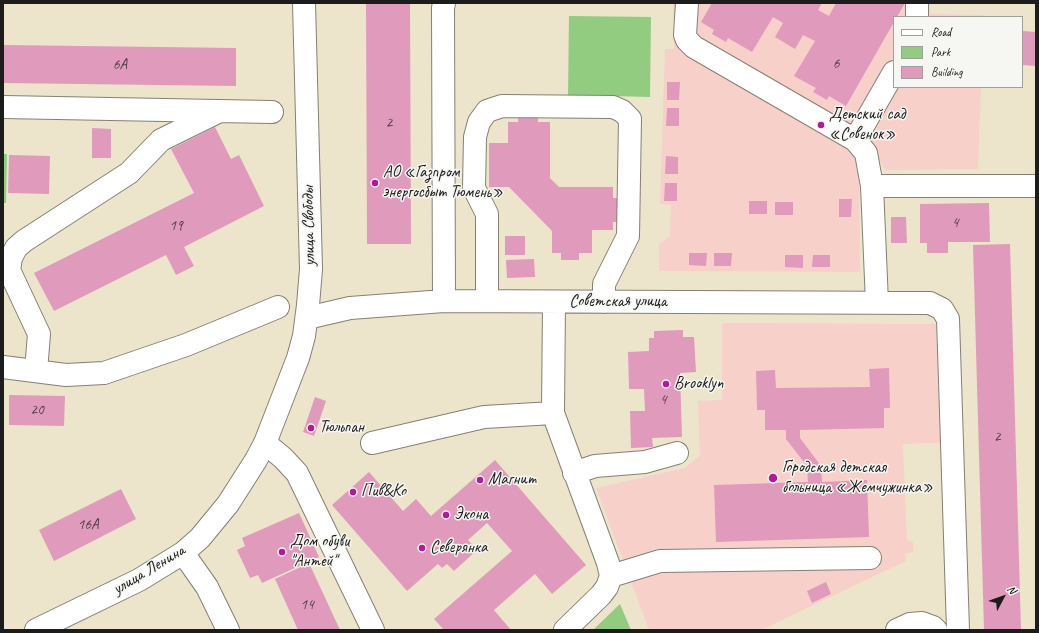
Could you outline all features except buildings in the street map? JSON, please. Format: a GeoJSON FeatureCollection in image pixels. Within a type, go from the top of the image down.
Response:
{"type":"FeatureCollection","features":[{"type":"Feature","properties":{"kind":"street","name":"улица Свободы"},"geometry":{"type":"LineString","coordinates":[[265,442],[298,358],[307,318],[311,269],[304,3]]}},
{"type":"Feature","properties":{"kind":"street"},"geometry":{"type":"LineString","coordinates":[[444,3],[444,301]]}},
{"type":"Feature","properties":{"kind":"street"},"geometry":{"type":"LineString","coordinates":[[687,3],[686,40],[694,47],[855,140],[866,153],[872,186],[877,303]]}},
{"type":"Feature","properties":{"kind":"street"},"geometry":{"type":"LineString","coordinates":[[917,3],[917,16]]}},
{"type":"Feature","properties":{"kind":"street"},"geometry":{"type":"LineString","coordinates":[[855,140],[893,74]]}},
{"type":"Feature","properties":{"kind":"street"},"geometry":{"type":"LineString","coordinates":[[487,301],[487,214],[474,188],[475,136],[478,122],[487,111],[502,106],[613,107],[622,111],[630,118],[628,236],[604,284],[604,302]]}},
{"type":"Feature","properties":{"kind":"street"},"geometry":{"type":"LineString","coordinates":[[3,107],[272,112]]}},
{"type":"Feature","properties":{"kind":"street"},"geometry":{"type":"LineString","coordinates":[[36,371],[39,334],[9,270],[11,258],[16,248],[24,241],[129,173],[161,140],[220,111]]}},
{"type":"Feature","properties":{"kind":"street"},"geometry":{"type":"LineString","coordinates":[[872,186],[1036,186]]}},
{"type":"Feature","properties":{"kind":"street","name":"Советская улица"},"geometry":{"type":"LineString","coordinates":[[307,318],[350,308],[444,301],[930,303],[942,309],[948,319],[958,628]]}},
{"type":"Feature","properties":{"kind":"street"},"geometry":{"type":"LineString","coordinates":[[554,302],[553,413],[611,576],[607,587],[601,595],[565,630]]}},
{"type":"Feature","properties":{"kind":"street"},"geometry":{"type":"LineString","coordinates":[[3,367],[66,375],[104,373],[186,345],[278,307]]}},
{"type":"Feature","properties":{"kind":"street"},"geometry":{"type":"LineString","coordinates":[[372,443],[484,417],[553,413]]}},
{"type":"Feature","properties":{"kind":"street"},"geometry":{"type":"LineString","coordinates":[[265,442],[297,473],[373,630]]}},
{"type":"Feature","properties":{"kind":"street","name":"улица Ленина"},"geometry":{"type":"LineString","coordinates":[[36,630],[139,580],[183,553],[200,538],[228,504],[245,479],[265,442]]}},
{"type":"Feature","properties":{"kind":"street"},"geometry":{"type":"LineString","coordinates":[[574,473],[595,466],[645,462],[677,453]]}},
{"type":"Feature","properties":{"kind":"street"},"geometry":{"type":"LineString","coordinates":[[183,553],[207,586],[228,630]]}},
{"type":"Feature","properties":{"kind":"street"},"geometry":{"type":"LineString","coordinates":[[611,576],[660,561],[870,558]]}},
{"type":"Feature","properties":{"kind":"street"},"geometry":{"type":"LineString","coordinates":[[897,630],[910,624],[922,623],[935,628],[958,628]]}},
{"type":"Feature","properties":{"kind":"shaded area","name":"Детский сад «Совенок»"},"geometry":{"type":"Polygon","coordinates":[[[673,3],[929,3],[930,14],[984,15],[893,16],[893,88],[981,88],[978,169],[885,170],[881,162],[859,163],[860,272],[659,271],[659,244],[670,236],[671,205],[660,204],[665,49],[674,49],[673,3]]]}},
{"type":"Feature","properties":{"kind":"shaded area","name":"Городская детская больница «Жемчужинка»"},"geometry":{"type":"Polygon","coordinates":[[[722,323],[936,324],[940,443],[903,444],[907,541],[913,542],[913,552],[905,553],[906,561],[761,630],[649,630],[596,488],[685,468],[700,455],[698,401],[722,400],[722,323]]]}},
{"type":"Feature","properties":{"kind":"green space"},"geometry":{"type":"Polygon","coordinates":[[[569,16],[651,17],[650,97],[568,95],[569,16]]]}},
{"type":"Feature","properties":{"kind":"green space"},"geometry":{"type":"Polygon","coordinates":[[[3,154],[7,154],[6,203],[3,203],[3,154]]]}},
{"type":"Feature","properties":{"kind":"green space"},"geometry":{"type":"Polygon","coordinates":[[[620,604],[631,630],[593,630],[620,604]]]}},
{"type":"Feature","properties":{"kind":"place","name":"Детский сад «Совенок»"},"geometry":{"type":"Point","coordinates":[821,125]}},
{"type":"Feature","properties":{"kind":"place","name":"АО «Газпром энергосбыт Тюмень»"},"geometry":{"type":"Point","coordinates":[375,183]}},
{"type":"Feature","properties":{"kind":"place","name":"Brooklyn"},"geometry":{"type":"Point","coordinates":[666,384]}},
{"type":"Feature","properties":{"kind":"place","name":"Тюльпан"},"geometry":{"type":"Point","coordinates":[311,428]}},
{"type":"Feature","properties":{"kind":"place","name":"Городская детская больница «Жемчужинка»"},"geometry":{"type":"Point","coordinates":[773,478]}},
{"type":"Feature","properties":{"kind":"place","name":"Магнит"},"geometry":{"type":"Point","coordinates":[480,480]}},
{"type":"Feature","properties":{"kind":"place","name":"Пив&Ко"},"geometry":{"type":"Point","coordinates":[353,492]}},
{"type":"Feature","properties":{"kind":"place","name":"Экона"},"geometry":{"type":"Point","coordinates":[446,515]}},
{"type":"Feature","properties":{"kind":"place","name":"Северянка"},"geometry":{"type":"Point","coordinates":[422,548]}},
{"type":"Feature","properties":{"kind":"place","name":"Дом обуви \"Антей\""},"geometry":{"type":"Point","coordinates":[282,552]}}]}
